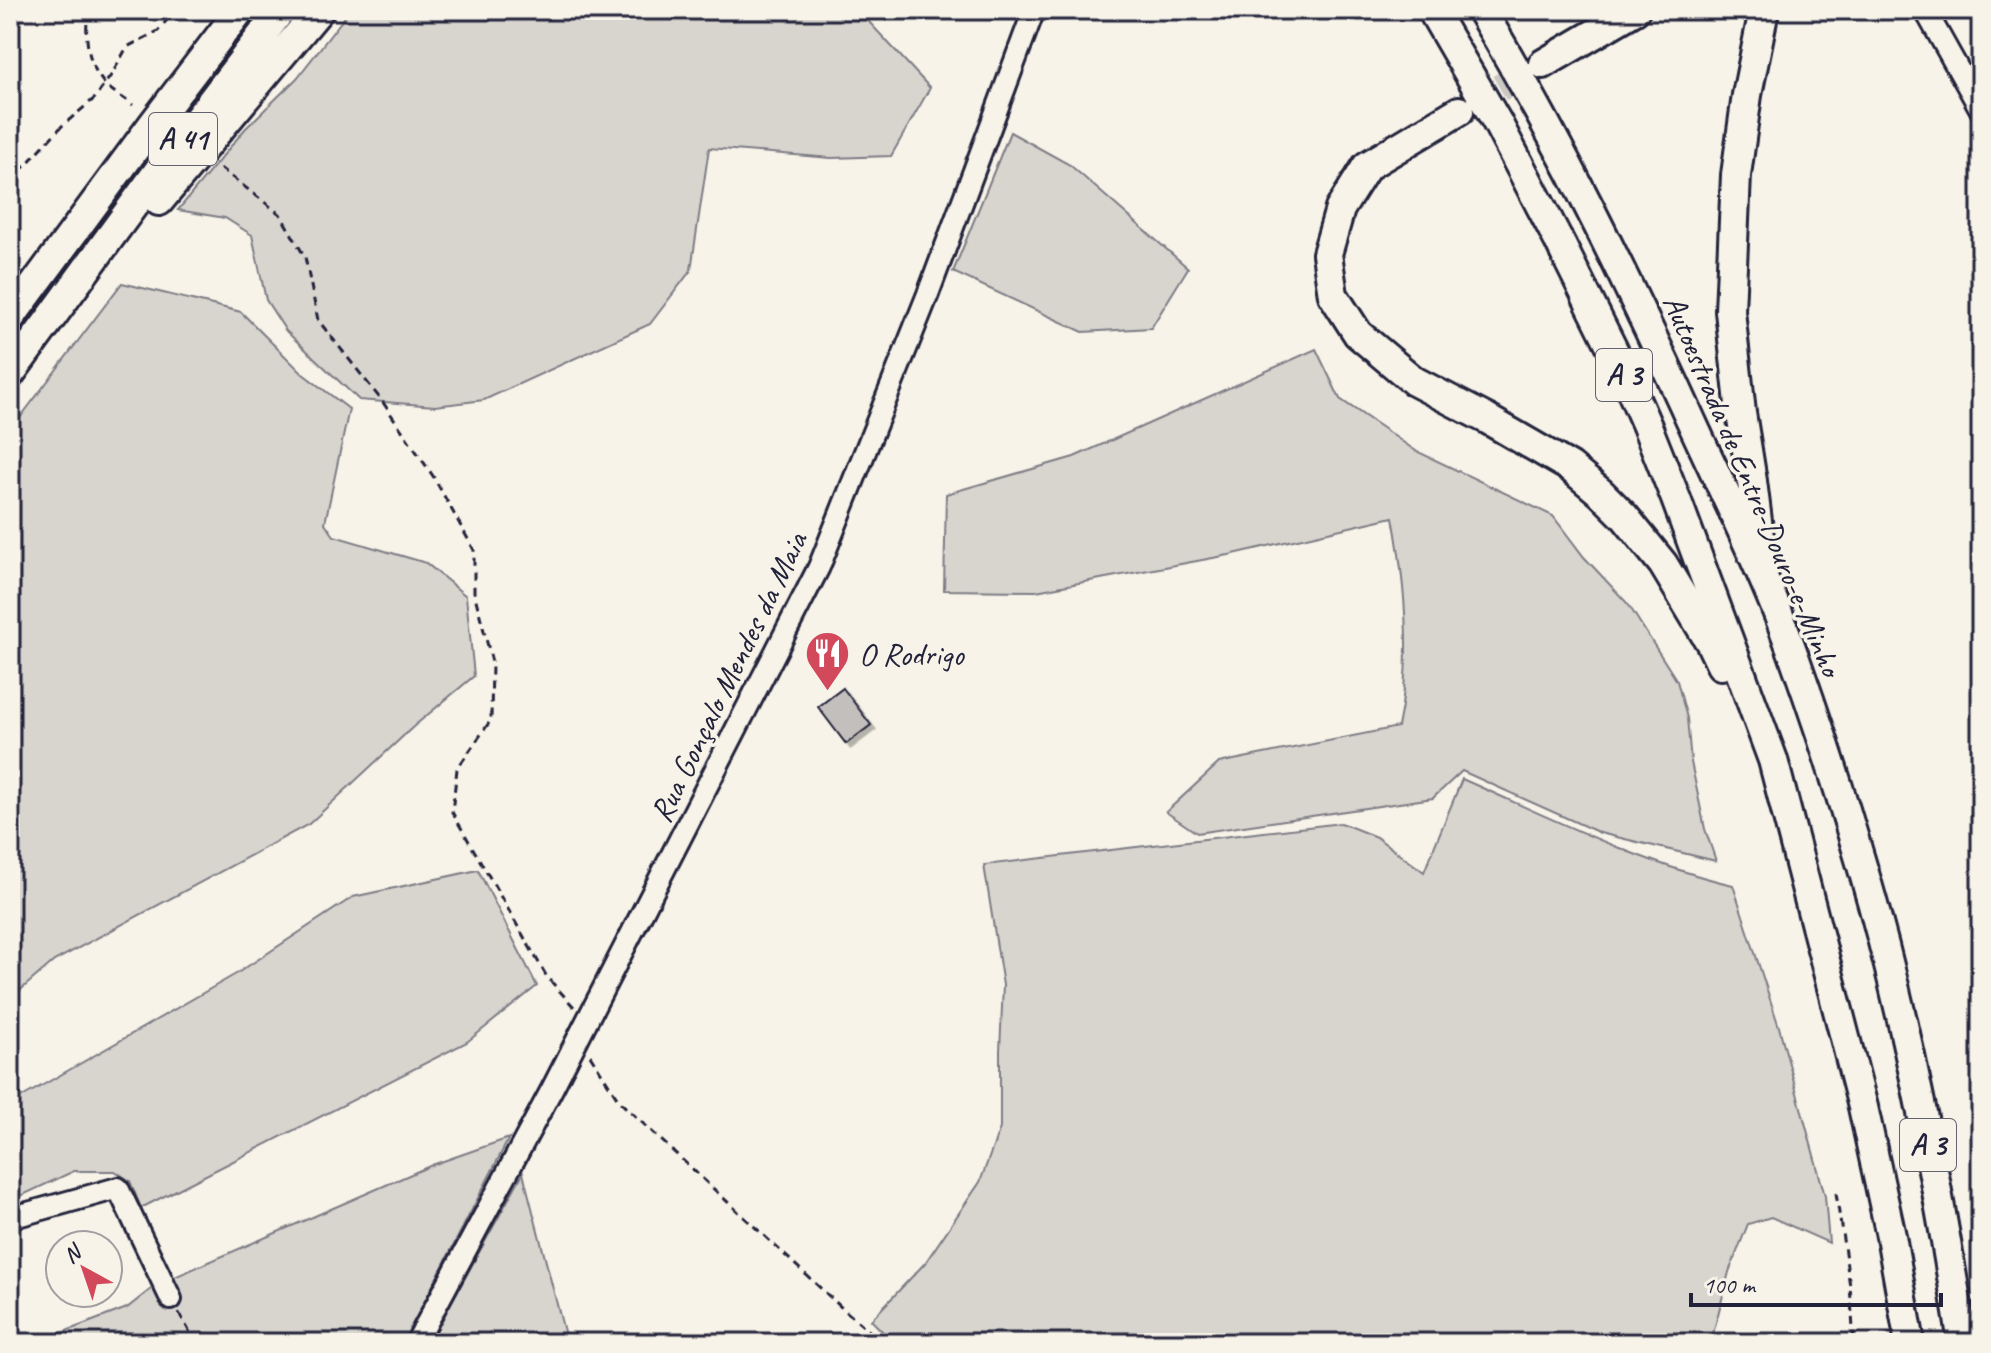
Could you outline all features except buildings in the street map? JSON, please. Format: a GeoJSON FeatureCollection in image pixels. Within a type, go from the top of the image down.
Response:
{"type":"FeatureCollection","features":[{"type":"Feature","properties":{"kind":"highway","name":"A 41"},"geometry":{"type":"LineString","coordinates":[[10,318],[240,10]]}},
{"type":"Feature","properties":{"kind":"highway","name":"A 41"},"geometry":{"type":"LineString","coordinates":[[10,374],[281,10]]}},
{"type":"Feature","properties":{"kind":"highway"},"geometry":{"type":"LineString","coordinates":[[86,270],[156,205],[319,10]]}},
{"type":"Feature","properties":{"kind":"highway","name":"A 3"},"geometry":{"type":"LineString","coordinates":[[1432,10],[1497,122],[1619,362],[1676,499],[1773,760],[1863,1107],[1910,1343]]}},
{"type":"Feature","properties":{"kind":"highway","name":"Autoestrada de Entre-Douro-e-Minho"},"geometry":{"type":"LineString","coordinates":[[1481,10],[1557,145],[1630,290],[1780,619],[1837,785],[1884,948],[1942,1216],[1963,1343]]}},
{"type":"Feature","properties":{"kind":"highway"},"geometry":{"type":"LineString","coordinates":[[1543,64],[1635,10]]}},
{"type":"Feature","properties":{"kind":"highway"},"geometry":{"type":"LineString","coordinates":[[1764,10],[1747,95],[1736,175],[1730,311],[1759,537],[1780,619]]}},
{"type":"Feature","properties":{"kind":"highway"},"geometry":{"type":"LineString","coordinates":[[1459,111],[1367,166],[1340,209],[1327,254],[1333,295],[1358,334],[1414,381],[1570,467],[1625,517],[1663,564],[1710,642],[1773,760]]}},
{"type":"Feature","properties":{"kind":"street","name":"Rua Gonçalo Mendes da Maia"},"geometry":{"type":"LineString","coordinates":[[416,1343],[583,1030],[819,567],[928,294],[1034,10]]}},
{"type":"Feature","properties":{"kind":"street"},"geometry":{"type":"LineString","coordinates":[[1925,10],[1981,110]]}},
{"type":"Feature","properties":{"kind":"street"},"geometry":{"type":"LineString","coordinates":[[10,1218],[118,1188],[171,1299]]}},
{"type":"Feature","properties":{"kind":"path"},"geometry":{"type":"LineString","coordinates":[[88,10],[88,57],[104,84],[133,105]]}},
{"type":"Feature","properties":{"kind":"path"},"geometry":{"type":"LineString","coordinates":[[10,182],[62,126],[95,98],[127,47],[158,31],[175,10]]}},
{"type":"Feature","properties":{"kind":"path"},"geometry":{"type":"LineString","coordinates":[[220,168],[280,214],[305,257],[318,320],[382,401],[433,476],[474,550],[474,592],[492,662],[491,720],[457,769],[452,812],[547,977],[583,1030],[620,1102],[883,1343]]}},
{"type":"Feature","properties":{"kind":"path"},"geometry":{"type":"LineString","coordinates":[[1836,1193],[1850,1286],[1854,1343]]}},
{"type":"Feature","properties":{"kind":"path"},"geometry":{"type":"LineString","coordinates":[[171,1299],[196,1343]]}},
{"type":"Feature","properties":{"kind":"shaded area"},"geometry":{"type":"Polygon","coordinates":[[[350,10],[858,10],[930,88],[891,156],[831,158],[709,148],[691,270],[650,324],[484,400],[435,406],[359,400],[286,331],[266,300],[252,235],[225,218],[178,210],[245,129],[297,78],[350,10]]]}},
{"type":"Feature","properties":{"kind":"shaded area"},"geometry":{"type":"Polygon","coordinates":[[[1010,132],[1070,165],[1188,268],[1151,328],[1083,332],[953,272],[1010,132]]]}},
{"type":"Feature","properties":{"kind":"shaded area"},"geometry":{"type":"Polygon","coordinates":[[[122,283],[241,312],[303,374],[349,409],[325,523],[334,536],[426,563],[466,596],[474,676],[413,727],[309,824],[54,961],[10,999],[10,431],[122,283]]]}},
{"type":"Feature","properties":{"kind":"shaded area"},"geometry":{"type":"Polygon","coordinates":[[[1316,349],[1340,399],[1416,451],[1553,516],[1584,557],[1628,604],[1677,681],[1687,718],[1691,762],[1705,829],[1716,861],[1600,833],[1462,771],[1433,798],[1197,833],[1166,812],[1219,763],[1398,727],[1405,675],[1406,622],[1393,517],[1229,555],[1036,591],[944,590],[946,494],[1074,457],[1316,349]]]}},
{"type":"Feature","properties":{"kind":"shaded area"},"geometry":{"type":"Polygon","coordinates":[[[1462,779],[1629,852],[1733,885],[1779,1027],[1825,1196],[1829,1243],[1771,1217],[1748,1224],[1729,1272],[1713,1334],[1722,1343],[894,1343],[871,1320],[925,1263],[980,1182],[1000,1128],[1003,985],[984,865],[1341,823],[1376,837],[1424,872],[1462,779]]]}},
{"type":"Feature","properties":{"kind":"shaded area"},"geometry":{"type":"Polygon","coordinates":[[[478,870],[537,986],[467,1042],[141,1208],[130,1181],[115,1171],[74,1171],[10,1201],[10,1104],[236,974],[353,897],[478,870]]]}},
{"type":"Feature","properties":{"kind":"shaded area"},"geometry":{"type":"Polygon","coordinates":[[[509,1138],[403,1343],[47,1343],[61,1333],[127,1308],[156,1285],[432,1165],[509,1138]]]}},
{"type":"Feature","properties":{"kind":"shaded area"},"geometry":{"type":"Polygon","coordinates":[[[523,1173],[567,1343],[429,1343],[523,1173]]]}},
{"type":"Feature","properties":{"kind":"tunnel"},"geometry":{"type":"LineString","coordinates":[[1463,109],[1538,66]]}},
{"type":"Feature","properties":{"kind":"place","name":"O Rodrigo"},"geometry":{"type":"Point","coordinates":[828,693]}}]}
